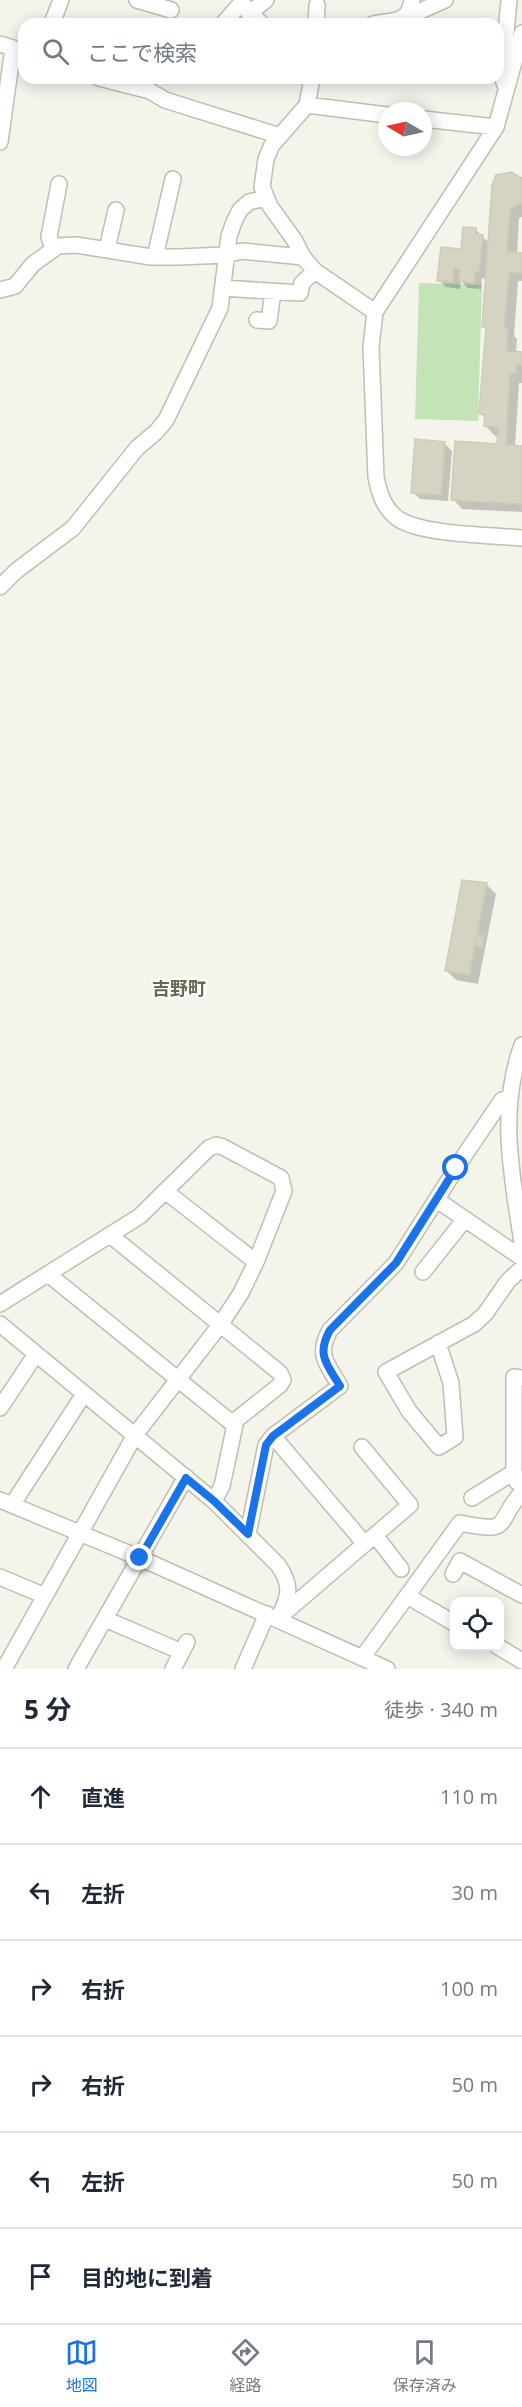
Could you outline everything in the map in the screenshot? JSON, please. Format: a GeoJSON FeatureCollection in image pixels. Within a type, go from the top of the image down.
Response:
{"type":"FeatureCollection","features":[{"type":"Feature","properties":{"kind":"street"},"geometry":{"type":"LineString","coordinates":[[54,18],[61,0]]}},
{"type":"Feature","properties":{"kind":"street"},"geometry":{"type":"LineString","coordinates":[[137,0],[170,11]]}},
{"type":"Feature","properties":{"kind":"street"},"geometry":{"type":"LineString","coordinates":[[411,6],[416,13],[445,0]]}},
{"type":"Feature","properties":{"kind":"street"},"geometry":{"type":"LineString","coordinates":[[504,34],[509,0]]}},
{"type":"Feature","properties":{"kind":"street"},"geometry":{"type":"LineString","coordinates":[[230,18],[244,5],[272,1]]}},
{"type":"Feature","properties":{"kind":"street"},"geometry":{"type":"LineString","coordinates":[[244,5],[256,18]]}},
{"type":"Feature","properties":{"kind":"street"},"geometry":{"type":"LineString","coordinates":[[316,18],[317,5]]}},
{"type":"Feature","properties":{"kind":"street"},"geometry":{"type":"LineString","coordinates":[[522,33],[496,128],[375,312],[371,346],[376,477],[379,493],[386,506],[403,521],[427,529],[522,538]]}},
{"type":"Feature","properties":{"kind":"street"},"geometry":{"type":"LineString","coordinates":[[0,142],[12,48]]}},
{"type":"Feature","properties":{"kind":"street"},"geometry":{"type":"LineString","coordinates":[[504,82],[507,91]]}},
{"type":"Feature","properties":{"kind":"street"},"geometry":{"type":"LineString","coordinates":[[151,84],[165,100],[280,136]]}},
{"type":"Feature","properties":{"kind":"street"},"geometry":{"type":"LineString","coordinates":[[311,84],[307,105],[272,145],[266,159],[262,187],[266,198],[303,257],[315,271],[375,312]]}},
{"type":"Feature","properties":{"kind":"street"},"geometry":{"type":"LineString","coordinates":[[307,105],[378,114]]}},
{"type":"Feature","properties":{"kind":"street"},"geometry":{"type":"LineString","coordinates":[[432,120],[496,128]]}},
{"type":"Feature","properties":{"kind":"street"},"geometry":{"type":"LineString","coordinates":[[155,257],[159,206],[173,179]]}},
{"type":"Feature","properties":{"kind":"street"},"geometry":{"type":"LineString","coordinates":[[53,249],[49,237],[62,192]]}},
{"type":"Feature","properties":{"kind":"street"},"geometry":{"type":"LineString","coordinates":[[0,587],[16,571],[73,528],[137,448],[166,420],[220,308],[226,255],[234,222],[240,210],[249,202],[266,198]]}},
{"type":"Feature","properties":{"kind":"street"},"geometry":{"type":"LineString","coordinates":[[107,249],[116,210]]}},
{"type":"Feature","properties":{"kind":"street"},"geometry":{"type":"LineString","coordinates":[[0,290],[15,286],[33,264],[58,246],[76,245],[155,257],[226,255],[242,251],[303,257]]}},
{"type":"Feature","properties":{"kind":"street"},"geometry":{"type":"LineString","coordinates":[[223,288],[300,293],[302,283],[315,271]]}},
{"type":"Feature","properties":{"kind":"street"},"geometry":{"type":"LineString","coordinates":[[257,320],[269,321],[273,292]]}},
{"type":"Feature","properties":{"kind":"street"},"geometry":{"type":"LineString","coordinates":[[522,1045],[510,1099],[522,1243]]}},
{"type":"Feature","properties":{"kind":"street"},"geometry":{"type":"LineString","coordinates":[[248,1534],[266,1445],[273,1436],[340,1386],[323,1357],[324,1341],[330,1330],[396,1263],[502,1100],[510,1099]]}},
{"type":"Feature","properties":{"kind":"street"},"geometry":{"type":"LineString","coordinates":[[0,1304],[141,1216],[209,1148],[216,1145],[223,1147],[282,1178],[284,1191],[256,1262],[236,1301],[135,1436],[45,1596],[3,1660]]}},
{"type":"Feature","properties":{"kind":"street"},"geometry":{"type":"LineString","coordinates":[[165,1191],[256,1262]]}},
{"type":"Feature","properties":{"kind":"street"},"geometry":{"type":"LineString","coordinates":[[437,1200],[522,1258]]}},
{"type":"Feature","properties":{"kind":"street"},"geometry":{"type":"LineString","coordinates":[[423,1272],[465,1219]]}},
{"type":"Feature","properties":{"kind":"street"},"geometry":{"type":"LineString","coordinates":[[110,1235],[280,1373],[284,1380],[240,1415],[233,1425],[222,1486],[214,1501]]}},
{"type":"Feature","properties":{"kind":"street"},"geometry":{"type":"LineString","coordinates":[[438,1343],[451,1383],[455,1437],[439,1447],[409,1411],[386,1372],[438,1343],[474,1324],[508,1281],[522,1268]]}},
{"type":"Feature","properties":{"kind":"street"},"geometry":{"type":"LineString","coordinates":[[48,1275],[233,1425]]}},
{"type":"Feature","properties":{"kind":"street"},"geometry":{"type":"LineString","coordinates":[[0,1324],[214,1501],[278,1564],[285,1576],[288,1596],[272,1617],[248,1667]]}},
{"type":"Feature","properties":{"kind":"street"},"geometry":{"type":"LineString","coordinates":[[0,1408],[36,1354]]}},
{"type":"Feature","properties":{"kind":"street"},"geometry":{"type":"LineString","coordinates":[[362,1658],[460,1523],[493,1528],[501,1525],[518,1482],[514,1377],[522,1378]]}},
{"type":"Feature","properties":{"kind":"street"},"geometry":{"type":"LineString","coordinates":[[84,1394],[6,1503],[140,1558],[387,1669]]}},
{"type":"Feature","properties":{"kind":"street"},"geometry":{"type":"LineString","coordinates":[[273,1436],[401,1569]]}},
{"type":"Feature","properties":{"kind":"street"},"geometry":{"type":"LineString","coordinates":[[272,1617],[410,1505],[364,1455]]}},
{"type":"Feature","properties":{"kind":"street"},"geometry":{"type":"LineString","coordinates":[[76,1669],[186,1478]]}},
{"type":"Feature","properties":{"kind":"street"},"geometry":{"type":"LineString","coordinates":[[472,1497],[518,1482]]}},
{"type":"Feature","properties":{"kind":"street"},"geometry":{"type":"LineString","coordinates":[[453,1574],[460,1561],[522,1595]]}},
{"type":"Feature","properties":{"kind":"street"},"geometry":{"type":"LineString","coordinates":[[0,1577],[45,1596]]}},
{"type":"Feature","properties":{"kind":"street"},"geometry":{"type":"LineString","coordinates":[[407,1596],[450,1621]]}},
{"type":"Feature","properties":{"kind":"street"},"geometry":{"type":"LineString","coordinates":[[105,1619],[184,1647],[173,1669]]}},
{"type":"Feature","properties":{"kind":"street"},"geometry":{"type":"LineString","coordinates":[[504,1651],[522,1661]]}},
{"type":"Feature","properties":{"kind":"green space"},"geometry":{"type":"Polygon","coordinates":[[[419,283],[482,285],[478,421],[415,419],[419,283]]]}},
{"type":"Feature","properties":{"kind":"building"},"geometry":{"type":"Polygon","coordinates":[[[511,172],[522,178],[522,203],[510,208],[507,252],[522,253],[522,273],[509,272],[504,328],[508,328],[507,351],[522,352],[522,365],[517,365],[516,374],[510,374],[506,445],[522,446],[522,504],[451,500],[455,441],[497,444],[498,427],[484,426],[485,414],[479,414],[486,327],[482,327],[492,185],[496,175],[511,172]]]}},
{"type":"Feature","properties":{"kind":"building"},"geometry":{"type":"Polygon","coordinates":[[[463,227],[476,228],[476,234],[483,235],[479,272],[475,272],[474,283],[459,281],[460,270],[454,269],[453,282],[437,281],[441,247],[461,249],[463,227]]]}},
{"type":"Feature","properties":{"kind":"building"},"geometry":{"type":"Polygon","coordinates":[[[415,439],[445,442],[441,495],[411,493],[415,439]]]}},
{"type":"Feature","properties":{"kind":"building"},"geometry":{"type":"Polygon","coordinates":[[[462,880],[487,883],[469,975],[445,971],[462,880]]]}},
{"type":"Feature","properties":{"kind":"building"},"geometry":{"type":"Polygon","coordinates":[[[477,934],[484,936],[482,947],[475,946],[477,934]]]}},
{"type":"Feature","properties":{"kind":"district","name":"吉野町"},"geometry":{"type":"Point","coordinates":[179,989]}},
{"type":"Feature","properties":{"kind":"route"},"geometry":{"type":"LineString","coordinates":[[140,1558],[186,1478],[248,1534],[266,1445],[273,1436],[340,1386],[323,1357],[324,1341],[330,1330],[396,1263],[456,1168]]}}]}
